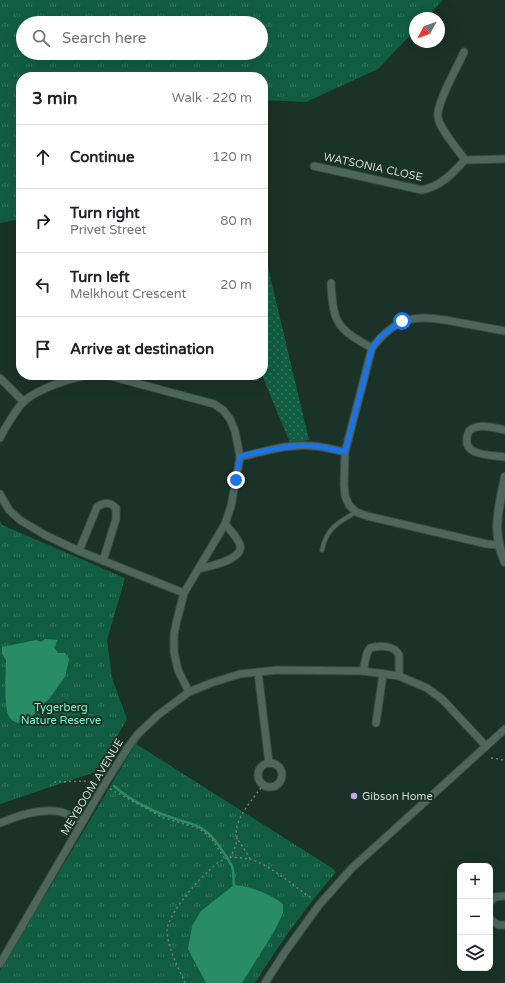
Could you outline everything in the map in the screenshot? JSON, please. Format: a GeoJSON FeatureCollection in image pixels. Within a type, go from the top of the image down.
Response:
{"type":"FeatureCollection","features":[{"type":"Feature","properties":{"kind":"street"},"geometry":{"type":"LineString","coordinates":[[464,52],[442,99],[438,109],[438,117],[442,127],[465,160],[505,159]]}},
{"type":"Feature","properties":{"kind":"street","name":"WATSONIA CLOSE"},"geometry":{"type":"LineString","coordinates":[[314,166],[422,190],[434,188],[454,172],[465,160]]}},
{"type":"Feature","properties":{"kind":"street"},"geometry":{"type":"LineString","coordinates":[[331,283],[332,306],[342,329],[353,338],[372,348]]}},
{"type":"Feature","properties":{"kind":"street"},"geometry":{"type":"LineString","coordinates":[[499,545],[487,544],[367,516],[356,512],[349,505],[345,496],[345,452],[372,348],[380,337],[402,321],[415,317],[431,317],[505,331]]}},
{"type":"Feature","properties":{"kind":"street"},"geometry":{"type":"LineString","coordinates":[[0,378],[24,402]]}},
{"type":"Feature","properties":{"kind":"street"},"geometry":{"type":"LineString","coordinates":[[0,438],[24,402],[52,386],[68,380]]}},
{"type":"Feature","properties":{"kind":"street"},"geometry":{"type":"LineString","coordinates":[[125,380],[214,404],[223,410],[230,419],[235,431],[240,456],[231,506],[226,524],[184,593],[175,626],[174,652],[178,670],[189,692]]}},
{"type":"Feature","properties":{"kind":"street"},"geometry":{"type":"LineString","coordinates":[[505,430],[477,426],[469,431],[466,441],[472,451],[505,457]]}},
{"type":"Feature","properties":{"kind":"street"},"geometry":{"type":"LineString","coordinates":[[240,456],[290,446],[314,446],[345,452]]}},
{"type":"Feature","properties":{"kind":"street"},"geometry":{"type":"LineString","coordinates":[[505,477],[496,527],[499,545],[505,562]]}},
{"type":"Feature","properties":{"kind":"street"},"geometry":{"type":"LineString","coordinates":[[0,494],[9,510],[20,520],[45,535],[79,552],[184,593]]}},
{"type":"Feature","properties":{"kind":"street"},"geometry":{"type":"LineString","coordinates":[[79,552],[97,507],[102,504],[112,504],[116,508],[117,513],[103,561]]}},
{"type":"Feature","properties":{"kind":"street"},"geometry":{"type":"LineString","coordinates":[[199,569],[229,560],[238,555],[240,545],[226,524]]}},
{"type":"Feature","properties":{"kind":"street"},"geometry":{"type":"LineString","coordinates":[[363,671],[367,653],[370,648],[388,647],[394,649],[399,655],[399,676]]}},
{"type":"Feature","properties":{"kind":"street","name":"MEYBOOM AVENUE"},"geometry":{"type":"LineString","coordinates":[[0,964],[104,785],[129,746],[138,734],[158,715],[189,692],[240,674],[277,670],[363,671],[399,676],[427,688],[442,699],[486,746]]}},
{"type":"Feature","properties":{"kind":"street"},"geometry":{"type":"LineString","coordinates":[[258,672],[269,763]]}},
{"type":"Feature","properties":{"kind":"street"},"geometry":{"type":"LineString","coordinates":[[376,723],[383,674]]}},
{"type":"Feature","properties":{"kind":"street"},"geometry":{"type":"LineString","coordinates":[[265,983],[285,952],[320,905],[352,868],[505,729]]}},
{"type":"Feature","properties":{"kind":"street"},"geometry":{"type":"LineString","coordinates":[[269,763],[280,767],[282,771],[282,779],[280,782],[274,787],[263,785],[260,782],[258,774],[262,767],[269,763]]}},
{"type":"Feature","properties":{"kind":"street"},"geometry":{"type":"LineString","coordinates":[[0,823],[29,813],[45,811],[57,811],[83,821]]}},
{"type":"Feature","properties":{"kind":"street"},"geometry":{"type":"LineString","coordinates":[[493,899],[495,897],[505,896]]}},
{"type":"Feature","properties":{"kind":"street"},"geometry":{"type":"LineString","coordinates":[[493,921],[498,925],[505,925]]}},
{"type":"Feature","properties":{"kind":"lane"},"geometry":{"type":"LineString","coordinates":[[322,550],[324,540],[330,531],[356,512]]}},
{"type":"Feature","properties":{"kind":"path"},"geometry":{"type":"LineString","coordinates":[[492,758],[505,760]]}},
{"type":"Feature","properties":{"kind":"path"},"geometry":{"type":"LineString","coordinates":[[54,782],[89,781],[104,785],[164,818],[198,828],[212,838],[225,859]]}},
{"type":"Feature","properties":{"kind":"path"},"geometry":{"type":"LineString","coordinates":[[250,859],[238,837],[237,830],[239,819],[263,785]]}},
{"type":"Feature","properties":{"kind":"path"},"geometry":{"type":"LineString","coordinates":[[230,858],[238,837]]}},
{"type":"Feature","properties":{"kind":"path"},"geometry":{"type":"LineString","coordinates":[[185,983],[171,949],[167,930],[172,916],[194,886],[208,871],[225,859],[250,859],[274,870],[315,901]]}},
{"type":"Feature","properties":{"kind":"green space"},"geometry":{"type":"Polygon","coordinates":[[[0,0],[443,0],[432,12],[409,12],[409,36],[378,69],[306,102],[268,100],[268,72],[16,72],[16,220],[0,223],[0,0]]]}},
{"type":"Feature","properties":{"kind":"green space"},"geometry":{"type":"Polygon","coordinates":[[[268,268],[309,440],[290,443],[264,380],[268,380],[268,268]]]}},
{"type":"Feature","properties":{"kind":"green space","name":"Tygerberg Nature Reserve"},"geometry":{"type":"Polygon","coordinates":[[[0,521],[2,525],[125,578],[107,640],[112,678],[127,719],[98,771],[0,804],[0,521]]]}},
{"type":"Feature","properties":{"kind":"green space"},"geometry":{"type":"Polygon","coordinates":[[[136,744],[332,868],[336,872],[293,926],[255,983],[0,983],[0,971],[136,744]]]}},
{"type":"Feature","properties":{"kind":"shaded area"},"geometry":{"type":"Polygon","coordinates":[[[45,639],[58,640],[54,647],[58,653],[65,653],[69,659],[65,677],[49,699],[24,724],[16,722],[10,718],[6,707],[6,660],[2,654],[2,647],[36,640],[41,642],[45,639]]]}},
{"type":"Feature","properties":{"kind":"shaded area"},"geometry":{"type":"Polygon","coordinates":[[[234,885],[260,891],[272,897],[283,904],[283,913],[275,930],[242,983],[206,983],[188,949],[192,926],[201,911],[234,885]]]}},
{"type":"Feature","properties":{"kind":"waterway"},"geometry":{"type":"LineString","coordinates":[[114,786],[127,796],[149,808],[197,826],[208,833],[220,846],[232,866],[234,885]]}},
{"type":"Feature","properties":{"kind":"place","name":"Gibson Home"},"geometry":{"type":"Point","coordinates":[354,796]}},
{"type":"Feature","properties":{"kind":"route"},"geometry":{"type":"LineString","coordinates":[[236,480],[240,456],[290,446],[314,446],[345,452],[372,348],[380,337],[402,321]]}}]}
